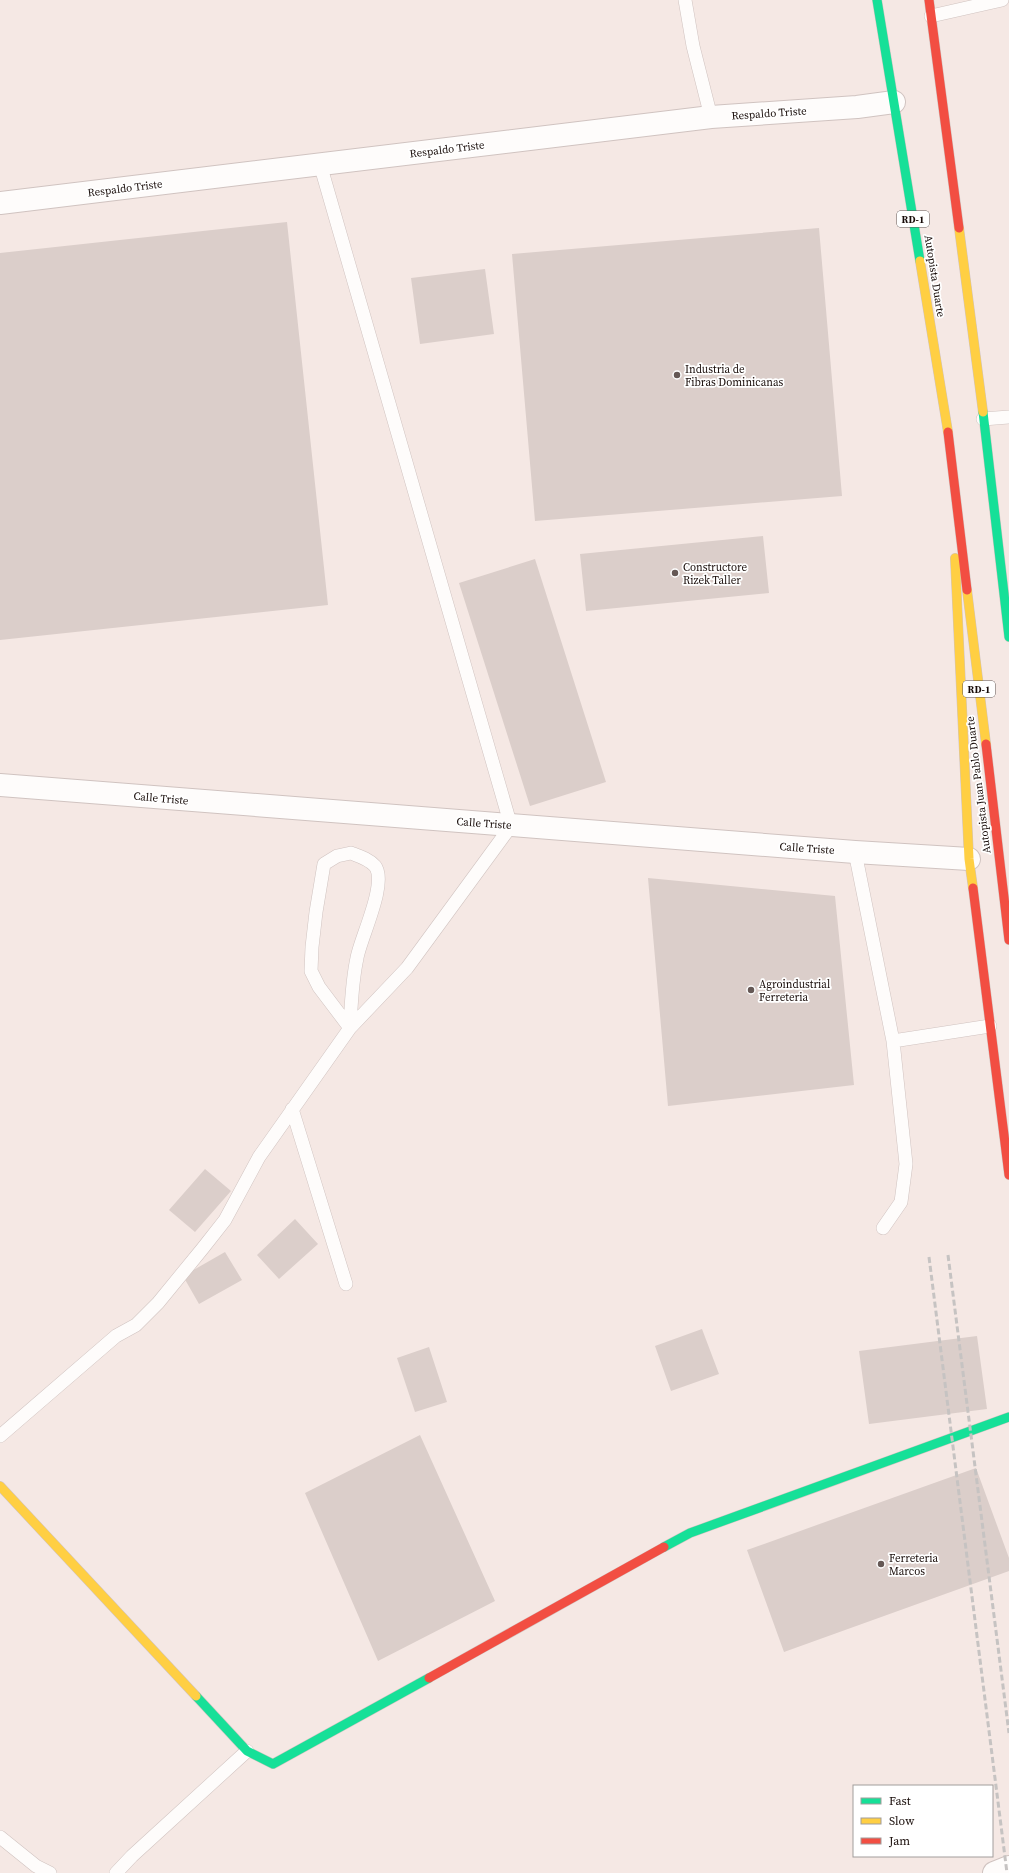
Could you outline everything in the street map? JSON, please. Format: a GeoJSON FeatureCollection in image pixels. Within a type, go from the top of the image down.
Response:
{"type":"FeatureCollection","features":[{"type":"Feature","properties":{"kind":"main road","name":"Autopista Duarte"},"geometry":{"type":"LineString","coordinates":[[877,0],[949,437]]}},
{"type":"Feature","properties":{"kind":"main road"},"geometry":{"type":"LineString","coordinates":[[929,0],[984,425],[1009,638]]}},
{"type":"Feature","properties":{"kind":"main road"},"geometry":{"type":"LineString","coordinates":[[984,425],[1009,560]]}},
{"type":"Feature","properties":{"kind":"main road"},"geometry":{"type":"LineString","coordinates":[[949,437],[969,859],[1009,1175]]}},
{"type":"Feature","properties":{"kind":"main road","name":"Autopista Juan Pablo Duarte"},"geometry":{"type":"LineString","coordinates":[[949,437],[1009,940]]}},
{"type":"Feature","properties":{"kind":"main road"},"geometry":{"type":"LineString","coordinates":[[0,1486],[247,1751],[273,1764],[690,1532],[1009,1417]]}},
{"type":"Feature","properties":{"kind":"street","name":"Respaldo Triste"},"geometry":{"type":"LineString","coordinates":[[0,203],[711,117],[857,107],[894,102]]}},
{"type":"Feature","properties":{"kind":"street","name":"Calle Triste"},"geometry":{"type":"LineString","coordinates":[[0,785],[511,826],[855,852],[969,859]]}},
{"type":"Feature","properties":{"kind":"street"},"geometry":{"type":"LineString","coordinates":[[994,1873],[1009,1867]]}},
{"type":"Feature","properties":{"kind":"lane"},"geometry":{"type":"LineString","coordinates":[[685,0],[693,46],[711,117]]}},
{"type":"Feature","properties":{"kind":"lane"},"geometry":{"type":"LineString","coordinates":[[932,16],[1002,0]]}},
{"type":"Feature","properties":{"kind":"lane"},"geometry":{"type":"LineString","coordinates":[[0,1436],[116,1336],[136,1325],[158,1303],[226,1220],[259,1157],[350,1028],[407,968],[511,826],[320,164]]}},
{"type":"Feature","properties":{"kind":"lane"},"geometry":{"type":"LineString","coordinates":[[984,425],[1009,417]]}},
{"type":"Feature","properties":{"kind":"lane"},"geometry":{"type":"LineString","coordinates":[[855,852],[893,1041],[906,1164],[901,1202],[883,1228]]}},
{"type":"Feature","properties":{"kind":"lane"},"geometry":{"type":"LineString","coordinates":[[351,854],[365,859],[375,866],[378,875],[377,890],[371,918],[357,956],[352,990],[350,1028],[320,987],[311,971],[314,926],[324,864],[337,856],[351,854]]}},
{"type":"Feature","properties":{"kind":"lane"},"geometry":{"type":"LineString","coordinates":[[893,1041],[990,1026]]}},
{"type":"Feature","properties":{"kind":"lane"},"geometry":{"type":"LineString","coordinates":[[292,1109],[346,1284]]}},
{"type":"Feature","properties":{"kind":"lane"},"geometry":{"type":"LineString","coordinates":[[116,1873],[132,1856],[247,1751]]}},
{"type":"Feature","properties":{"kind":"lane"},"geometry":{"type":"LineString","coordinates":[[0,1837],[36,1866],[50,1873]]}},
{"type":"Feature","properties":{"kind":"building"},"geometry":{"type":"Polygon","coordinates":[[[287,222],[328,605],[0,640],[0,253],[287,222]]]}},
{"type":"Feature","properties":{"kind":"building","name":"Industria de Fibras Dominicanas"},"geometry":{"type":"Polygon","coordinates":[[[819,228],[842,496],[535,521],[512,254],[819,228]]]}},
{"type":"Feature","properties":{"kind":"building"},"geometry":{"type":"Polygon","coordinates":[[[485,269],[494,334],[420,344],[411,278],[485,269]]]}},
{"type":"Feature","properties":{"kind":"building","name":"Constructore Rizek Taller"},"geometry":{"type":"Polygon","coordinates":[[[763,536],[769,593],[586,611],[580,554],[763,536]]]}},
{"type":"Feature","properties":{"kind":"building"},"geometry":{"type":"Polygon","coordinates":[[[535,559],[606,782],[530,806],[459,583],[535,559]]]}},
{"type":"Feature","properties":{"kind":"building","name":"Agroindustrial Ferreteria"},"geometry":{"type":"Polygon","coordinates":[[[648,878],[835,896],[854,1085],[668,1106],[648,878]]]}},
{"type":"Feature","properties":{"kind":"building"},"geometry":{"type":"Polygon","coordinates":[[[205,1169],[231,1191],[195,1232],[169,1210],[205,1169]]]}},
{"type":"Feature","properties":{"kind":"building"},"geometry":{"type":"Polygon","coordinates":[[[295,1219],[318,1244],[279,1279],[257,1255],[295,1219]]]}},
{"type":"Feature","properties":{"kind":"building"},"geometry":{"type":"Polygon","coordinates":[[[225,1252],[242,1280],[199,1304],[183,1276],[225,1252]]]}},
{"type":"Feature","properties":{"kind":"building"},"geometry":{"type":"Polygon","coordinates":[[[702,1329],[719,1374],[671,1391],[655,1346],[702,1329]]]}},
{"type":"Feature","properties":{"kind":"building"},"geometry":{"type":"Polygon","coordinates":[[[977,1336],[987,1409],[869,1424],[859,1351],[977,1336]]]}},
{"type":"Feature","properties":{"kind":"building"},"geometry":{"type":"Polygon","coordinates":[[[429,1347],[447,1402],[415,1412],[397,1358],[429,1347]]]}},
{"type":"Feature","properties":{"kind":"building"},"geometry":{"type":"Polygon","coordinates":[[[420,1435],[495,1601],[378,1661],[305,1493],[420,1435]]]}},
{"type":"Feature","properties":{"kind":"building","name":"Ferreteria Marcos"},"geometry":{"type":"Polygon","coordinates":[[[976,1468],[1009,1558],[1009,1571],[784,1652],[747,1550],[976,1468]]]}},
{"type":"Feature","properties":{"kind":"railway"},"geometry":{"type":"LineString","coordinates":[[948,1255],[1009,1733]]}},
{"type":"Feature","properties":{"kind":"railway"},"geometry":{"type":"LineString","coordinates":[[929,1257],[1007,1873]]}},
{"type":"Feature","properties":{"kind":"traffic: fast"},"geometry":{"type":"LineString","coordinates":[[877,0],[920,261]]}},
{"type":"Feature","properties":{"kind":"traffic: fast"},"geometry":{"type":"LineString","coordinates":[[983,412],[1009,637]]}},
{"type":"Feature","properties":{"kind":"traffic: fast"},"geometry":{"type":"LineString","coordinates":[[664,1547],[690,1533],[1009,1417]]}},
{"type":"Feature","properties":{"kind":"traffic: fast"},"geometry":{"type":"LineString","coordinates":[[196,1696],[247,1751],[273,1764],[429,1678]]}},
{"type":"Feature","properties":{"kind":"traffic: slow"},"geometry":{"type":"LineString","coordinates":[[959,228],[983,412]]}},
{"type":"Feature","properties":{"kind":"traffic: slow"},"geometry":{"type":"LineString","coordinates":[[920,261],[948,432]]}},
{"type":"Feature","properties":{"kind":"traffic: slow"},"geometry":{"type":"LineString","coordinates":[[955,558],[969,859],[973,888]]}},
{"type":"Feature","properties":{"kind":"traffic: slow"},"geometry":{"type":"LineString","coordinates":[[967,590],[986,744]]}},
{"type":"Feature","properties":{"kind":"traffic: slow"},"geometry":{"type":"LineString","coordinates":[[0,1486],[196,1696]]}},
{"type":"Feature","properties":{"kind":"traffic: jam"},"geometry":{"type":"LineString","coordinates":[[929,0],[959,228]]}},
{"type":"Feature","properties":{"kind":"traffic: jam"},"geometry":{"type":"LineString","coordinates":[[948,432],[967,590]]}},
{"type":"Feature","properties":{"kind":"traffic: jam"},"geometry":{"type":"LineString","coordinates":[[986,744],[1009,940]]}},
{"type":"Feature","properties":{"kind":"traffic: jam"},"geometry":{"type":"LineString","coordinates":[[973,888],[1009,1175]]}},
{"type":"Feature","properties":{"kind":"traffic: jam"},"geometry":{"type":"LineString","coordinates":[[429,1678],[664,1547]]}},
{"type":"Feature","properties":{"kind":"place","name":"Industria de Fibras Dominicanas"},"geometry":{"type":"Point","coordinates":[677,375]}},
{"type":"Feature","properties":{"kind":"place","name":"Constructore Rizek Taller"},"geometry":{"type":"Point","coordinates":[675,573]}},
{"type":"Feature","properties":{"kind":"place","name":"Agroindustrial Ferreteria"},"geometry":{"type":"Point","coordinates":[751,990]}},
{"type":"Feature","properties":{"kind":"place","name":"Ferreteria Marcos"},"geometry":{"type":"Point","coordinates":[881,1564]}}]}
